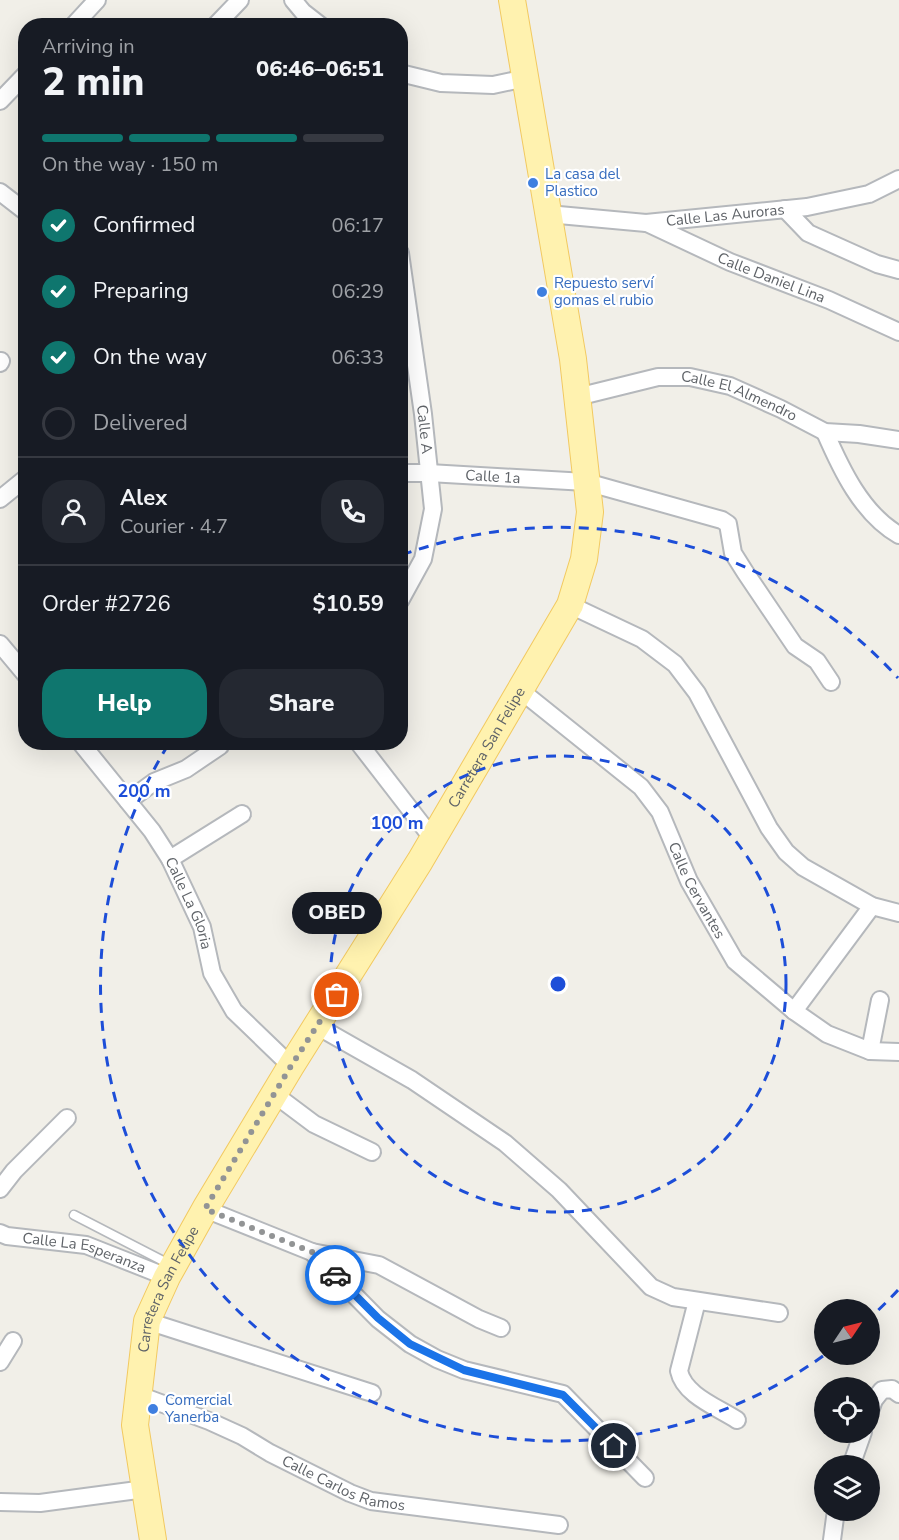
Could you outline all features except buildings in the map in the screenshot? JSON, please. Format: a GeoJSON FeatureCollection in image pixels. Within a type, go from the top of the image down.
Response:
{"type":"FeatureCollection","features":[{"type":"Feature","properties":{"kind":"main road","name":"Carretera San Felipe"},"geometry":{"type":"LineString","coordinates":[[153,1540],[135,1425],[147,1321],[170,1271],[205,1209],[291,1066],[433,840],[570,605],[584,559],[590,512],[573,359],[512,0]]}},
{"type":"Feature","properties":{"kind":"street"},"geometry":{"type":"LineString","coordinates":[[80,18],[97,0]]}},
{"type":"Feature","properties":{"kind":"street"},"geometry":{"type":"LineString","coordinates":[[223,18],[240,0]]}},
{"type":"Feature","properties":{"kind":"street"},"geometry":{"type":"LineString","coordinates":[[293,0],[311,18]]}},
{"type":"Feature","properties":{"kind":"street"},"geometry":{"type":"LineString","coordinates":[[408,75],[441,83],[494,85],[526,78]]}},
{"type":"Feature","properties":{"kind":"street"},"geometry":{"type":"LineString","coordinates":[[0,101],[18,82]]}},
{"type":"Feature","properties":{"kind":"street","name":"Calle Las Auroras"},"geometry":{"type":"LineString","coordinates":[[549,214],[646,223],[807,207],[869,194],[899,179]]}},
{"type":"Feature","properties":{"kind":"street"},"geometry":{"type":"LineString","coordinates":[[0,192],[18,206]]}},
{"type":"Feature","properties":{"kind":"street"},"geometry":{"type":"LineString","coordinates":[[784,209],[808,233],[877,264],[899,270]]}},
{"type":"Feature","properties":{"kind":"street","name":"Calle Daniel Lina"},"geometry":{"type":"LineString","coordinates":[[646,223],[729,262],[829,300],[899,332]]}},
{"type":"Feature","properties":{"kind":"street","name":"Calle A"},"geometry":{"type":"LineString","coordinates":[[408,309],[423,414],[433,509],[423,559],[408,586]]}},
{"type":"Feature","properties":{"kind":"street","name":"Calle El Almendro"},"geometry":{"type":"LineString","coordinates":[[577,397],[658,377],[690,377],[730,386],[825,432],[899,440]]}},
{"type":"Feature","properties":{"kind":"street"},"geometry":{"type":"LineString","coordinates":[[825,432],[836,458],[866,505],[873,514],[899,535]]}},
{"type":"Feature","properties":{"kind":"street","name":"Calle 1a"},"geometry":{"type":"LineString","coordinates":[[408,473],[586,483],[722,520],[728,524],[733,553],[745,572],[795,646],[817,661],[831,682]]}},
{"type":"Feature","properties":{"kind":"street"},"geometry":{"type":"LineString","coordinates":[[0,499],[18,484]]}},
{"type":"Feature","properties":{"kind":"street"},"geometry":{"type":"LineString","coordinates":[[570,605],[642,639],[675,664],[697,693],[770,828],[786,852],[803,867],[872,906],[899,913]]}},
{"type":"Feature","properties":{"kind":"street"},"geometry":{"type":"LineString","coordinates":[[0,644],[18,665]]}},
{"type":"Feature","properties":{"kind":"street","name":"Calle Cervantes"},"geometry":{"type":"LineString","coordinates":[[520,690],[640,787],[660,812],[689,881],[735,961],[794,1011],[827,1034],[870,1051],[899,1052]]}},
{"type":"Feature","properties":{"kind":"street","name":"Calle La Gloria"},"geometry":{"type":"LineString","coordinates":[[87,750],[152,831],[170,859],[202,927],[212,973],[234,1011],[291,1066]]}},
{"type":"Feature","properties":{"kind":"street"},"geometry":{"type":"LineString","coordinates":[[128,801],[154,782],[186,769],[214,750]]}},
{"type":"Feature","properties":{"kind":"street"},"geometry":{"type":"LineString","coordinates":[[364,750],[433,840]]}},
{"type":"Feature","properties":{"kind":"street"},"geometry":{"type":"LineString","coordinates":[[170,859],[242,814]]}},
{"type":"Feature","properties":{"kind":"street"},"geometry":{"type":"LineString","coordinates":[[794,1011],[872,906]]}},
{"type":"Feature","properties":{"kind":"street"},"geometry":{"type":"LineString","coordinates":[[870,1051],[880,1000]]}},
{"type":"Feature","properties":{"kind":"street"},"geometry":{"type":"LineString","coordinates":[[317,1026],[412,1080],[504,1143],[559,1190],[651,1287],[673,1297],[779,1313]]}},
{"type":"Feature","properties":{"kind":"street"},"geometry":{"type":"LineString","coordinates":[[274,1094],[314,1124],[372,1152]]}},
{"type":"Feature","properties":{"kind":"street"},"geometry":{"type":"LineString","coordinates":[[0,1189],[14,1171],[68,1118]]}},
{"type":"Feature","properties":{"kind":"street"},"geometry":{"type":"LineString","coordinates":[[205,1209],[312,1252],[379,1265],[479,1319],[501,1328]]}},
{"type":"Feature","properties":{"kind":"street","name":"Calle La Esperanza"},"geometry":{"type":"LineString","coordinates":[[0,1233],[7,1236],[86,1245],[170,1271]]}},
{"type":"Feature","properties":{"kind":"street"},"geometry":{"type":"LineString","coordinates":[[312,1252],[378,1318],[410,1344],[464,1370],[568,1398],[645,1478]]}},
{"type":"Feature","properties":{"kind":"street"},"geometry":{"type":"LineString","coordinates":[[697,1301],[679,1371],[681,1379],[694,1392],[737,1420]]}},
{"type":"Feature","properties":{"kind":"street"},"geometry":{"type":"LineString","coordinates":[[147,1321],[372,1393]]}},
{"type":"Feature","properties":{"kind":"street"},"geometry":{"type":"LineString","coordinates":[[0,1362],[13,1341]]}},
{"type":"Feature","properties":{"kind":"street"},"geometry":{"type":"LineString","coordinates":[[880,1392],[882,1390],[892,1389],[899,1394]]}},
{"type":"Feature","properties":{"kind":"street","name":"Calle Carlos Ramos"},"geometry":{"type":"LineString","coordinates":[[139,1395],[217,1424],[350,1493],[371,1501],[560,1525]]}},
{"type":"Feature","properties":{"kind":"street"},"geometry":{"type":"LineString","coordinates":[[0,1502],[40,1503],[145,1489]]}},
{"type":"Feature","properties":{"kind":"street"},"geometry":{"type":"LineString","coordinates":[[832,1540],[835,1521]]}},
{"type":"Feature","properties":{"kind":"lane"},"geometry":{"type":"LineString","coordinates":[[74,1215],[170,1271]]}},
{"type":"Feature","properties":{"kind":"way so far"},"geometry":{"type":"LineString","coordinates":[[335,1275],[312,1252],[205,1209],[291,1066],[337,995]]}},
{"type":"Feature","properties":{"kind":"place","name":"La casa del Plastico"},"geometry":{"type":"Point","coordinates":[533,183]}},
{"type":"Feature","properties":{"kind":"place","name":"Repuesto serví gomas el rubio"},"geometry":{"type":"Point","coordinates":[542,292]}},
{"type":"Feature","properties":{"kind":"place","name":"OBED"},"geometry":{"type":"Point","coordinates":[337,995]}},
{"type":"Feature","properties":{"kind":"place","name":"Comercial Yanerba"},"geometry":{"type":"Point","coordinates":[153,1409]}},
{"type":"Feature","properties":{"kind":"route"},"geometry":{"type":"LineString","coordinates":[[335,1275],[378,1318],[410,1344],[437,1359],[464,1370],[563,1395],[614,1446]]}}]}
